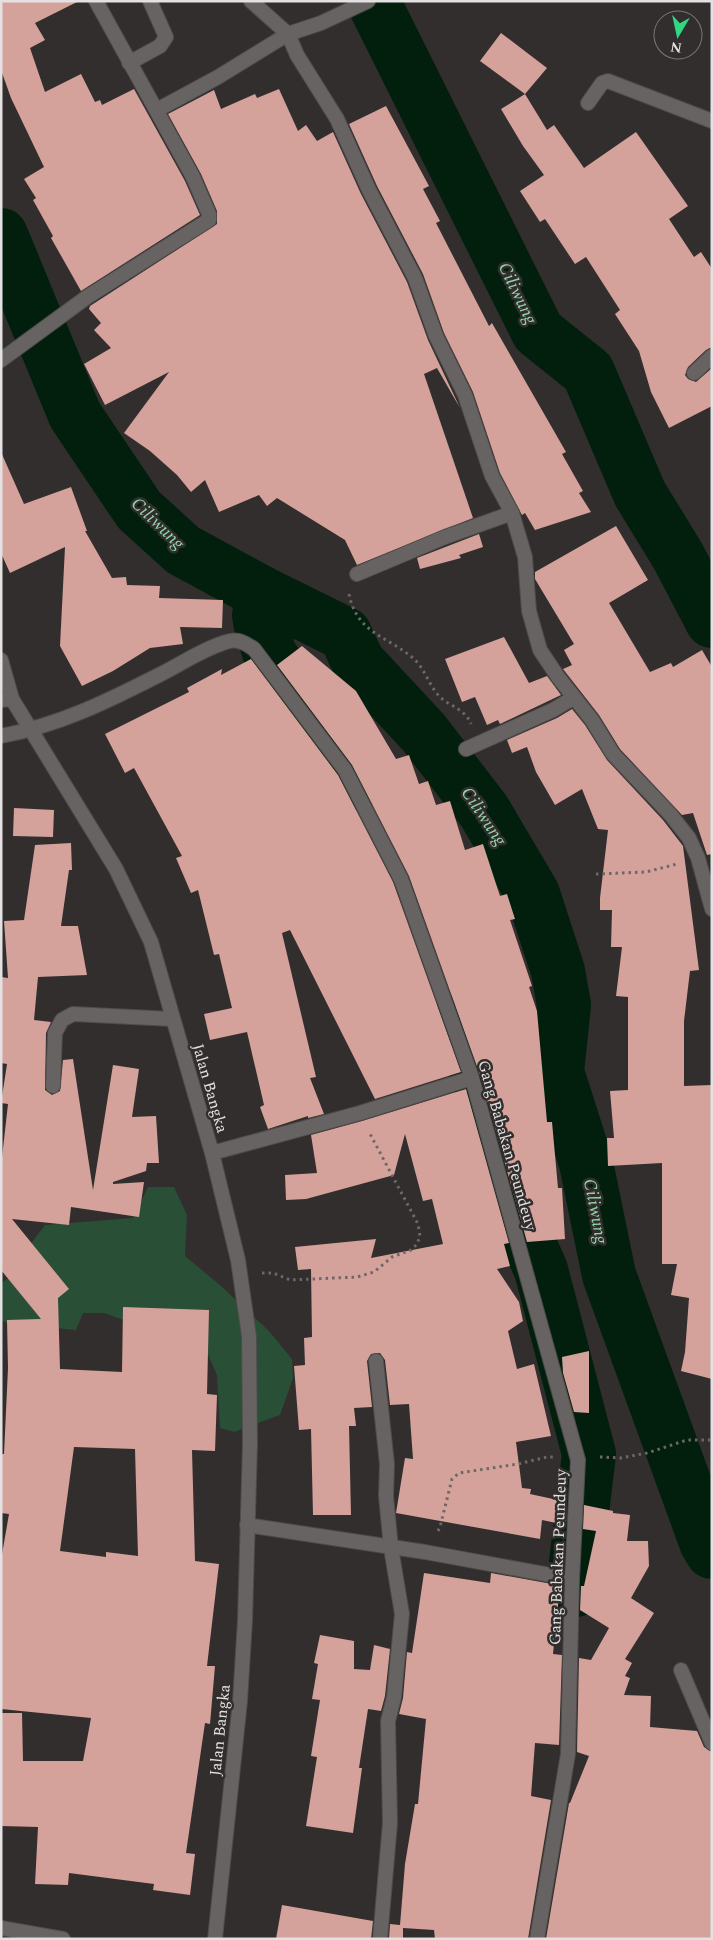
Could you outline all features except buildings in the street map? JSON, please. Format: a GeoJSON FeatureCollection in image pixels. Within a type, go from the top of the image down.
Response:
{"type":"FeatureCollection","features":[{"type":"Feature","properties":{"kind":"street"},"geometry":{"type":"LineString","coordinates":[[1,360],[87,297],[209,220],[209,214],[202,194],[96,1]]}},
{"type":"Feature","properties":{"kind":"street"},"geometry":{"type":"LineString","coordinates":[[129,64],[160,46],[166,38],[150,1]]}},
{"type":"Feature","properties":{"kind":"street"},"geometry":{"type":"LineString","coordinates":[[251,1],[288,34],[297,55],[337,119],[369,190],[415,278],[436,336],[465,395],[492,476],[512,513],[524,558],[528,611],[540,650],[597,728],[613,754],[670,814],[688,838],[698,858],[712,909]]}},
{"type":"Feature","properties":{"kind":"street"},"geometry":{"type":"LineString","coordinates":[[157,110],[218,77],[288,34],[321,23],[368,1]]}},
{"type":"Feature","properties":{"kind":"street"},"geometry":{"type":"LineString","coordinates":[[588,103],[602,83],[608,81],[712,121]]}},
{"type":"Feature","properties":{"kind":"street"},"geometry":{"type":"LineString","coordinates":[[694,373],[712,356]]}},
{"type":"Feature","properties":{"kind":"street"},"geometry":{"type":"LineString","coordinates":[[357,574],[445,537],[512,513]]}},
{"type":"Feature","properties":{"kind":"street","name":"Gang Babakan Peundeuy"},"geometry":{"type":"LineString","coordinates":[[1,736],[32,730],[93,708],[210,649],[230,641],[244,642],[254,648],[345,770],[397,871],[472,1078],[581,1458],[572,1578],[568,1754],[537,1939]]}},
{"type":"Feature","properties":{"kind":"street","name":"Jalan Bangka"},"geometry":{"type":"LineString","coordinates":[[1,660],[7,700],[32,730],[116,869],[151,942],[212,1153],[238,1260],[249,1336],[250,1444],[245,1620],[240,1701],[215,1939]]}},
{"type":"Feature","properties":{"kind":"street"},"geometry":{"type":"LineString","coordinates":[[466,749],[553,710],[574,698]]}},
{"type":"Feature","properties":{"kind":"street"},"geometry":{"type":"LineString","coordinates":[[53,1086],[55,1033],[62,1020],[73,1014],[172,1019]]}},
{"type":"Feature","properties":{"kind":"street"},"geometry":{"type":"LineString","coordinates":[[212,1153],[360,1113],[472,1078]]}},
{"type":"Feature","properties":{"kind":"street"},"geometry":{"type":"LineString","coordinates":[[376,1361],[388,1464],[386,1496],[391,1548],[402,1614],[394,1696],[388,1721],[390,1823],[380,1939]]}},
{"type":"Feature","properties":{"kind":"street"},"geometry":{"type":"LineString","coordinates":[[247,1524],[425,1552],[572,1578]]}},
{"type":"Feature","properties":{"kind":"street"},"geometry":{"type":"LineString","coordinates":[[681,1670],[712,1742]]}},
{"type":"Feature","properties":{"kind":"street"},"geometry":{"type":"LineString","coordinates":[[1,1928],[63,1939]]}},
{"type":"Feature","properties":{"kind":"path"},"geometry":{"type":"LineString","coordinates":[[357,574],[349,582],[349,595],[354,612],[376,635],[415,660],[439,696],[466,715],[471,722],[466,749]]}},
{"type":"Feature","properties":{"kind":"path"},"geometry":{"type":"LineString","coordinates":[[596,874],[646,872],[698,858]]}},
{"type":"Feature","properties":{"kind":"path"},"geometry":{"type":"LineString","coordinates":[[238,1260],[245,1269],[256,1273],[273,1273],[290,1280],[357,1277],[374,1272],[392,1258],[411,1250],[417,1244],[420,1236],[418,1224],[360,1113]]}},
{"type":"Feature","properties":{"kind":"path"},"geometry":{"type":"LineString","coordinates":[[440,1527],[452,1479],[459,1472],[518,1464],[547,1457],[621,1458],[647,1454],[687,1440],[712,1440]]}},
{"type":"Feature","properties":{"kind":"green space"},"geometry":{"type":"Polygon","coordinates":[[[148,1187],[174,1187],[187,1215],[185,1256],[221,1286],[269,1331],[292,1359],[293,1378],[280,1415],[234,1432],[220,1428],[217,1375],[199,1334],[144,1327],[104,1313],[83,1313],[76,1330],[7,1323],[1,1320],[1,1283],[20,1271],[32,1242],[45,1225],[133,1218],[148,1187]]]}},
{"type":"Feature","properties":{"kind":"waterway","name":"Ciliwung"},"geometry":{"type":"LineString","coordinates":[[373,1],[538,332],[588,372],[640,494],[678,556],[712,621]]}},
{"type":"Feature","properties":{"kind":"waterway","name":"Ciliwung"},"geometry":{"type":"LineString","coordinates":[[1,235],[75,415],[139,510],[183,550],[264,594],[345,634],[358,662],[424,733],[484,811],[533,894],[558,971],[564,1005],[557,1072],[586,1163],[609,1275],[706,1542],[712,1552]]}},
{"type":"Feature","properties":{"kind":"waterway"},"geometry":{"type":"LineString","coordinates":[[264,594],[259,615],[270,655],[329,738],[357,783]]}},
{"type":"Feature","properties":{"kind":"waterway"},"geometry":{"type":"LineString","coordinates":[[458,1021],[501,1142],[505,1188],[541,1270],[589,1454],[576,1562],[576,1590]]}}]}
